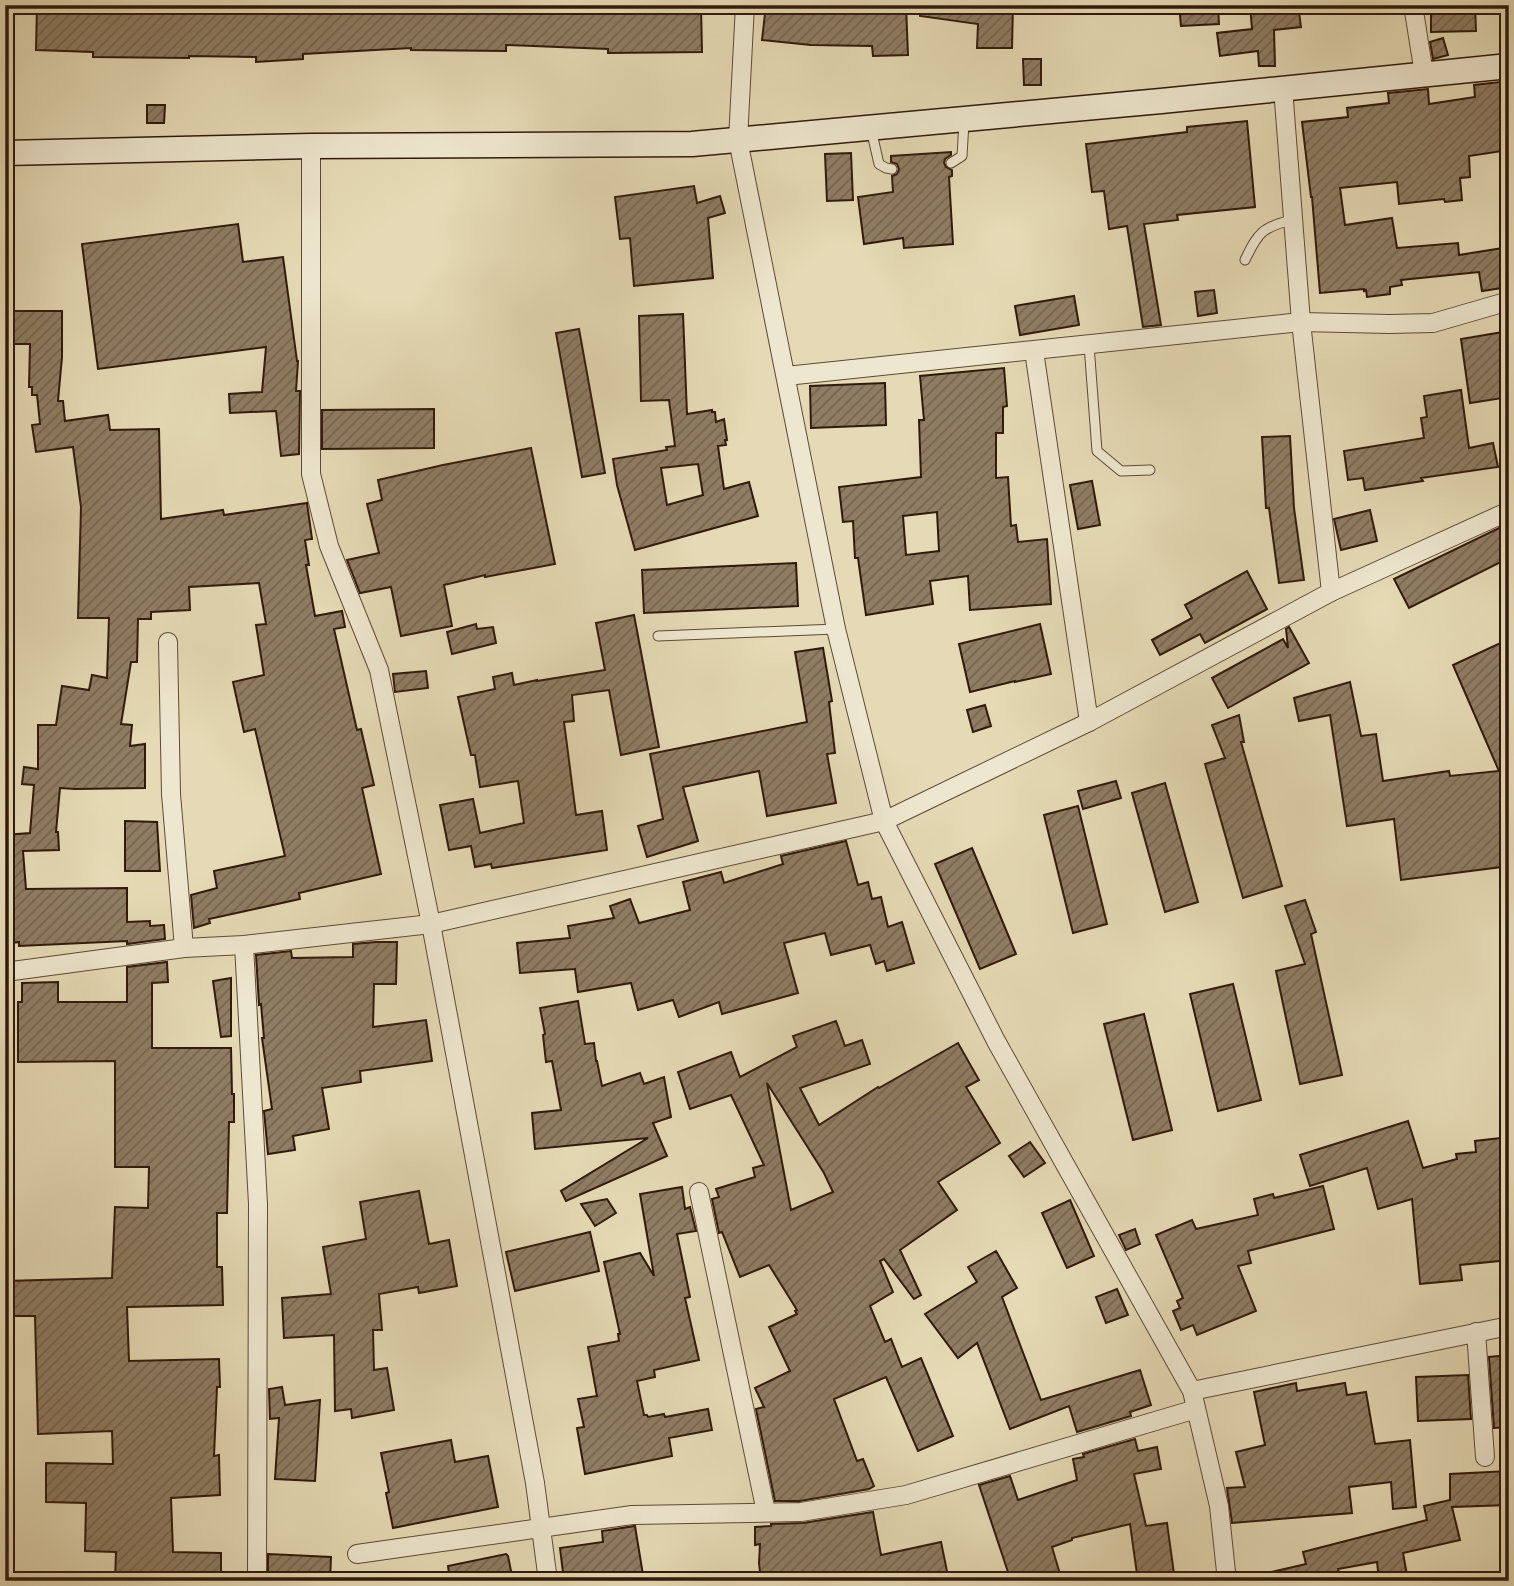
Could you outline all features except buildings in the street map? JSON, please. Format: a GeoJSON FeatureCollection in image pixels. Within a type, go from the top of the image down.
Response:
{"type":"FeatureCollection","features":[{"type":"Feature","properties":{"kind":"street"},"geometry":{"type":"LineString","coordinates":[[745,5],[738,140],[836,629],[884,821],[996,1041],[1194,1400],[1219,1506],[1227,1581]]}},
{"type":"Feature","properties":{"kind":"street"},"geometry":{"type":"LineString","coordinates":[[1413,5],[1424,74]]}},
{"type":"Feature","properties":{"kind":"street"},"geometry":{"type":"LineString","coordinates":[[5,153],[311,146],[692,144],[1161,101],[1509,65]]}},
{"type":"Feature","properties":{"kind":"street"},"geometry":{"type":"LineString","coordinates":[[1283,88],[1301,322],[1331,592]]}},
{"type":"Feature","properties":{"kind":"street"},"geometry":{"type":"LineString","coordinates":[[311,146],[311,474],[329,546],[379,670],[431,924],[532,1469],[548,1581]]}},
{"type":"Feature","properties":{"kind":"street"},"geometry":{"type":"LineString","coordinates":[[786,376],[1301,322],[1433,323],[1509,301]]}},
{"type":"Feature","properties":{"kind":"street"},"geometry":{"type":"LineString","coordinates":[[1034,351],[1089,722]]}},
{"type":"Feature","properties":{"kind":"street"},"geometry":{"type":"LineString","coordinates":[[5,972],[184,948],[244,945],[431,924],[884,821],[1089,722],[1331,592],[1509,511]]}},
{"type":"Feature","properties":{"kind":"street"},"geometry":{"type":"LineString","coordinates":[[168,642],[171,794],[184,948]]}},
{"type":"Feature","properties":{"kind":"street"},"geometry":{"type":"LineString","coordinates":[[244,945],[258,1204],[257,1581]]}},
{"type":"Feature","properties":{"kind":"street"},"geometry":{"type":"LineString","coordinates":[[699,1192],[766,1512]]}},
{"type":"Feature","properties":{"kind":"street"},"geometry":{"type":"LineString","coordinates":[[357,1554],[632,1515],[801,1511],[906,1495],[1194,1400],[1509,1326]]}},
{"type":"Feature","properties":{"kind":"street"},"geometry":{"type":"LineString","coordinates":[[1476,1332],[1485,1457]]}},
{"type":"Feature","properties":{"kind":"lane"},"geometry":{"type":"LineString","coordinates":[[951,163],[962,156],[964,119]]}},
{"type":"Feature","properties":{"kind":"lane"},"geometry":{"type":"LineString","coordinates":[[870,127],[879,164],[892,169]]}},
{"type":"Feature","properties":{"kind":"lane"},"geometry":{"type":"LineString","coordinates":[[1245,260],[1261,233],[1273,225],[1292,220]]}},
{"type":"Feature","properties":{"kind":"lane"},"geometry":{"type":"LineString","coordinates":[[1090,345],[1097,452],[1121,471],[1150,470]]}},
{"type":"Feature","properties":{"kind":"lane"},"geometry":{"type":"LineString","coordinates":[[658,636],[836,629]]}}]}
